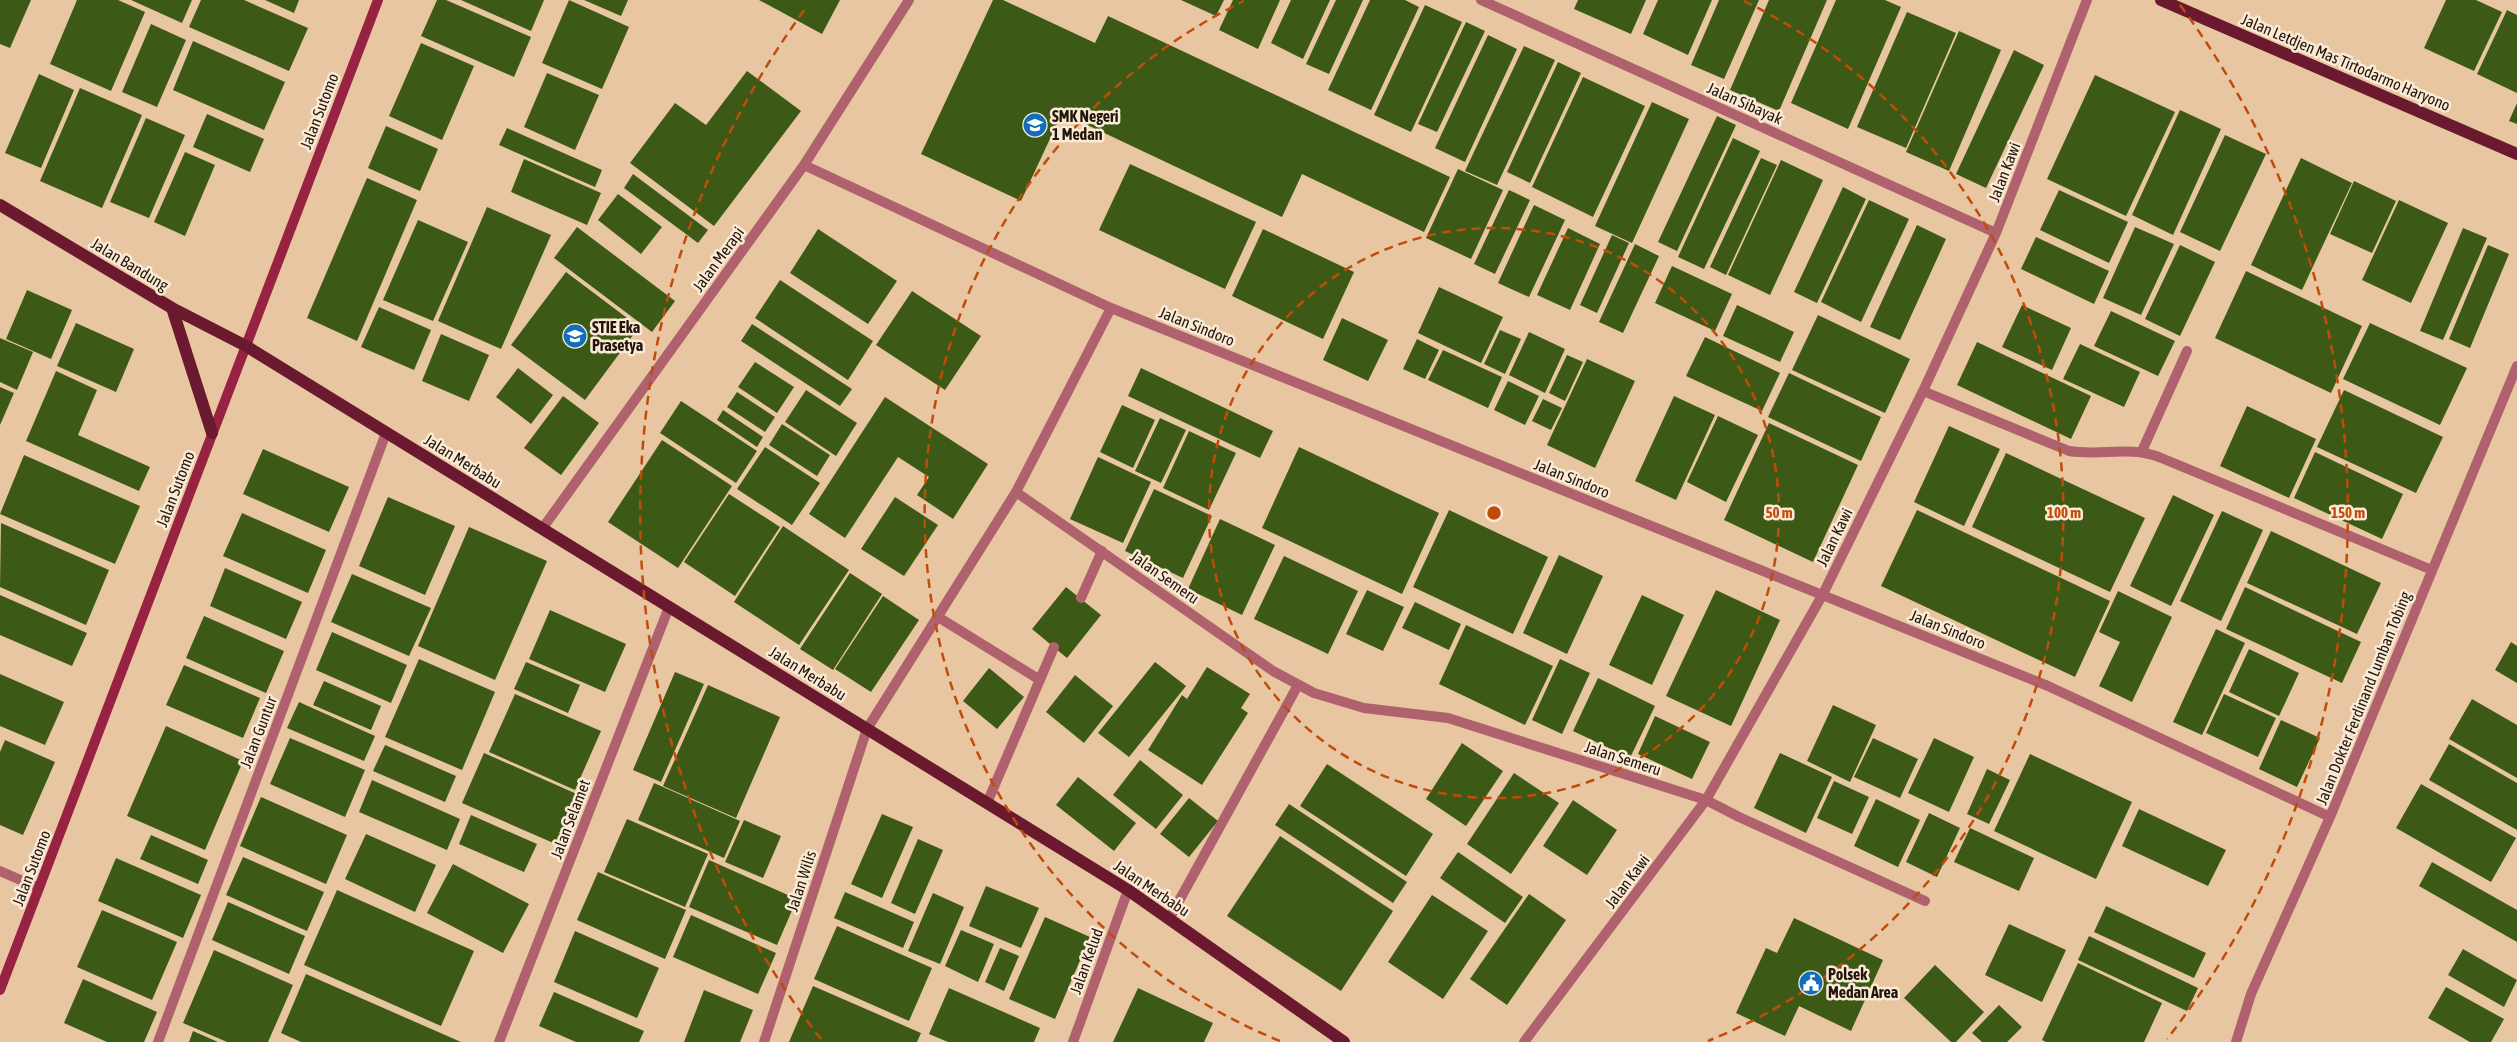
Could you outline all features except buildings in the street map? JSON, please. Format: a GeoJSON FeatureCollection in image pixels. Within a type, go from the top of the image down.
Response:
{"type":"FeatureCollection","features":[{"type":"Feature","properties":{"kind":"main road","name":"Jalan Sutomo"},"geometry":{"type":"LineString","coordinates":[[0,990],[378,0]]}},
{"type":"Feature","properties":{"kind":"main road","name":"Jalan Letdjen Mas Tirtodarmo Haryono"},"geometry":{"type":"LineString","coordinates":[[2161,0],[2517,154]]}},
{"type":"Feature","properties":{"kind":"main road","name":"Jalan Bandung"},"geometry":{"type":"LineString","coordinates":[[0,205],[172,308],[246,346]]}},
{"type":"Feature","properties":{"kind":"main road"},"geometry":{"type":"LineString","coordinates":[[172,308],[212,433]]}},
{"type":"Feature","properties":{"kind":"main road","name":"Jalan Merbabu"},"geometry":{"type":"LineString","coordinates":[[246,346],[1128,890],[1344,1042]]}},
{"type":"Feature","properties":{"kind":"street","name":"Jalan Merapi"},"geometry":{"type":"LineString","coordinates":[[542,529],[804,164],[909,0]]}},
{"type":"Feature","properties":{"kind":"street","name":"Jalan Sibayak"},"geometry":{"type":"LineString","coordinates":[[1480,0],[1996,233]]}},
{"type":"Feature","properties":{"kind":"street","name":"Jalan Kawi"},"geometry":{"type":"LineString","coordinates":[[1524,1042],[1706,800],[1822,594],[1922,390],[1996,233],[2088,0]]}},
{"type":"Feature","properties":{"kind":"street","name":"Jalan Sindoro"},"geometry":{"type":"LineString","coordinates":[[804,164],[1111,308],[2048,686],[2330,817]]}},
{"type":"Feature","properties":{"kind":"street","name":"Jalan Wilis"},"geometry":{"type":"LineString","coordinates":[[764,1042],[867,729],[1016,492],[1111,308]]}},
{"type":"Feature","properties":{"kind":"street"},"geometry":{"type":"LineString","coordinates":[[2142,451],[2187,351]]}},
{"type":"Feature","properties":{"kind":"street","name":"Jalan Dokter Ferdinand Lumban Tobing"},"geometry":{"type":"LineString","coordinates":[[2236,1042],[2251,994],[2330,817],[2517,366]]}},
{"type":"Feature","properties":{"kind":"street"},"geometry":{"type":"LineString","coordinates":[[1922,390],[2069,451],[2090,454],[2142,451],[2432,570]]}},
{"type":"Feature","properties":{"kind":"street","name":"Jalan Guntur"},"geometry":{"type":"LineString","coordinates":[[158,1042],[386,433]]}},
{"type":"Feature","properties":{"kind":"street","name":"Jalan Semeru"},"geometry":{"type":"LineString","coordinates":[[1016,492],[1273,671],[1314,693],[1364,708],[1448,718],[1706,800],[1738,817],[1925,901]]}},
{"type":"Feature","properties":{"kind":"street"},"geometry":{"type":"LineString","coordinates":[[1080,598],[1102,551]]}},
{"type":"Feature","properties":{"kind":"street","name":"Jalan Selamet"},"geometry":{"type":"LineString","coordinates":[[499,1042],[669,607]]}},
{"type":"Feature","properties":{"kind":"street"},"geometry":{"type":"LineString","coordinates":[[938,617],[1040,680]]}},
{"type":"Feature","properties":{"kind":"street"},"geometry":{"type":"LineString","coordinates":[[987,803],[1054,647]]}},
{"type":"Feature","properties":{"kind":"street"},"geometry":{"type":"LineString","coordinates":[[1169,919],[1298,685]]}},
{"type":"Feature","properties":{"kind":"street"},"geometry":{"type":"LineString","coordinates":[[0,871],[39,888]]}},
{"type":"Feature","properties":{"kind":"street","name":"Jalan Kelud"},"geometry":{"type":"LineString","coordinates":[[1073,1042],[1128,890]]}},
{"type":"Feature","properties":{"kind":"place","name":"SMK Negeri 1 Medan"},"geometry":{"type":"Point","coordinates":[1035,125]}},
{"type":"Feature","properties":{"kind":"place","name":"STIE Eka Prasetya"},"geometry":{"type":"Point","coordinates":[575,336]}},
{"type":"Feature","properties":{"kind":"place","name":"Polsek Medan Area"},"geometry":{"type":"Point","coordinates":[1811,983]}}]}
